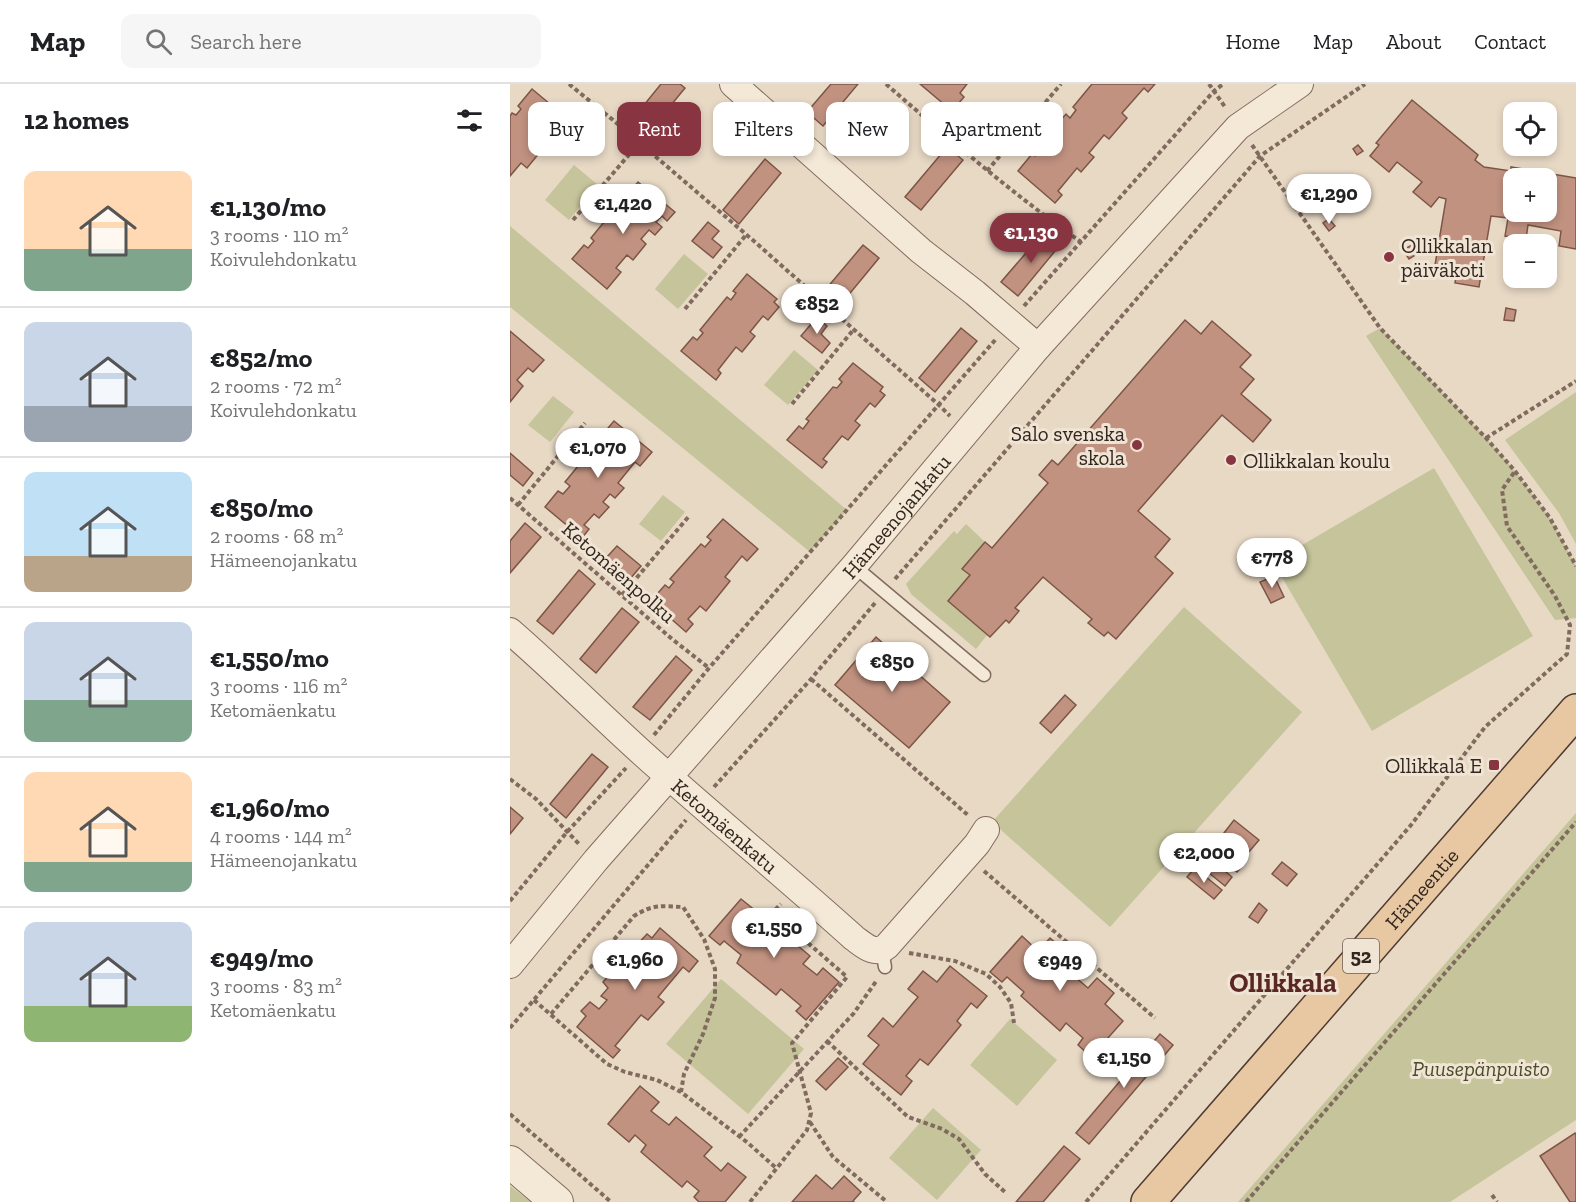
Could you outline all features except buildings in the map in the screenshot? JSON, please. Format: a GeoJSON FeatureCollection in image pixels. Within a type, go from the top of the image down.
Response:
{"type":"FeatureCollection","features":[{"type":"Feature","properties":{"kind":"main road","name":"Hämeentie"},"geometry":{"type":"LineString","coordinates":[[1148,1202],[1576,711]]}},
{"type":"Feature","properties":{"kind":"street"},"geometry":{"type":"LineString","coordinates":[[733,84],[921,251],[1038,347]]}},
{"type":"Feature","properties":{"kind":"street","name":"Hämeenojankatu"},"geometry":{"type":"LineString","coordinates":[[510,965],[596,860],[854,566],[1038,347],[1238,128],[1300,84]]}},
{"type":"Feature","properties":{"kind":"street","name":"Ketomäenkatu"},"geometry":{"type":"LineString","coordinates":[[510,632],[554,669],[641,752],[854,938],[874,951],[890,956]]}},
{"type":"Feature","properties":{"kind":"street"},"geometry":{"type":"LineString","coordinates":[[890,956],[887,946],[977,844],[986,830]]}},
{"type":"Feature","properties":{"kind":"street"},"geometry":{"type":"LineString","coordinates":[[510,1162],[557,1202]]}},
{"type":"Feature","properties":{"kind":"lane"},"geometry":{"type":"LineString","coordinates":[[854,566],[984,675]]}},
{"type":"Feature","properties":{"kind":"path"},"geometry":{"type":"LineString","coordinates":[[568,84],[617,125]]}},
{"type":"Feature","properties":{"kind":"path"},"geometry":{"type":"LineString","coordinates":[[886,84],[987,171],[1081,242]]}},
{"type":"Feature","properties":{"kind":"path"},"geometry":{"type":"LineString","coordinates":[[987,171],[1061,84]]}},
{"type":"Feature","properties":{"kind":"path"},"geometry":{"type":"LineString","coordinates":[[1209,84],[1380,328],[1515,471],[1550,518],[1576,566]]}},
{"type":"Feature","properties":{"kind":"path"},"geometry":{"type":"LineString","coordinates":[[510,901],[567,832],[641,752],[709,668],[1009,322],[1214,91],[1223,84]]}},
{"type":"Feature","properties":{"kind":"path"},"geometry":{"type":"LineString","coordinates":[[510,1028],[700,803],[812,679],[885,591],[1260,156],[1365,84]]}},
{"type":"Feature","properties":{"kind":"path"},"geometry":{"type":"LineString","coordinates":[[573,220],[628,156]]}},
{"type":"Feature","properties":{"kind":"path"},"geometry":{"type":"LineString","coordinates":[[654,156],[854,329],[967,433]]}},
{"type":"Feature","properties":{"kind":"path"},"geometry":{"type":"LineString","coordinates":[[685,309],[746,235]]}},
{"type":"Feature","properties":{"kind":"path"},"geometry":{"type":"LineString","coordinates":[[792,404],[854,329]]}},
{"type":"Feature","properties":{"kind":"path"},"geometry":{"type":"LineString","coordinates":[[1486,438],[1576,381]]}},
{"type":"Feature","properties":{"kind":"path"},"geometry":{"type":"LineString","coordinates":[[518,505],[585,423]]}},
{"type":"Feature","properties":{"kind":"path"},"geometry":{"type":"LineString","coordinates":[[1086,1202],[1411,825],[1485,727],[1567,654],[1570,625],[1555,596],[1507,526],[1502,490],[1515,471]]}},
{"type":"Feature","properties":{"kind":"path","name":"Ketomäenpolku"},"geometry":{"type":"LineString","coordinates":[[510,498],[709,668]]}},
{"type":"Feature","properties":{"kind":"path"},"geometry":{"type":"LineString","coordinates":[[622,595],[690,514]]}},
{"type":"Feature","properties":{"kind":"path"},"geometry":{"type":"LineString","coordinates":[[812,679],[986,830]]}},
{"type":"Feature","properties":{"kind":"path"},"geometry":{"type":"LineString","coordinates":[[510,779],[536,800],[596,860]]}},
{"type":"Feature","properties":{"kind":"path"},"geometry":{"type":"LineString","coordinates":[[1246,1202],[1576,822]]}},
{"type":"Feature","properties":{"kind":"path"},"geometry":{"type":"LineString","coordinates":[[977,864],[1155,1018]]}},
{"type":"Feature","properties":{"kind":"path"},"geometry":{"type":"LineString","coordinates":[[750,1202],[807,1130],[811,1113],[792,1043],[848,977],[776,915],[775,910],[781,903]]}},
{"type":"Feature","properties":{"kind":"path"},"geometry":{"type":"LineString","coordinates":[[550,1014],[634,916],[646,909],[661,906],[683,907],[704,939],[715,969],[715,998],[703,1034],[684,1074],[681,1092]]}},
{"type":"Feature","properties":{"kind":"path"},"geometry":{"type":"LineString","coordinates":[[739,1137],[854,1012],[890,956],[929,957],[955,961],[986,974],[1000,987],[1011,1003],[1014,1023]]}},
{"type":"Feature","properties":{"kind":"path"},"geometry":{"type":"LineString","coordinates":[[534,999],[607,1064],[625,1072],[657,1080],[681,1092],[776,1168]]}},
{"type":"Feature","properties":{"kind":"path"},"geometry":{"type":"LineString","coordinates":[[827,1041],[908,1117],[942,1129],[959,1139],[985,1174],[1006,1193]]}},
{"type":"Feature","properties":{"kind":"path"},"geometry":{"type":"LineString","coordinates":[[510,1114],[611,1202]]}},
{"type":"Feature","properties":{"kind":"path"},"geometry":{"type":"LineString","coordinates":[[809,1121],[833,1157],[887,1202]]}},
{"type":"Feature","properties":{"kind":"path"},"geometry":{"type":"LineString","coordinates":[[1492,1195],[1497,1202]]}},
{"type":"Feature","properties":{"kind":"green space"},"geometry":{"type":"Polygon","coordinates":[[[574,165],[598,185],[569,220],[545,200],[574,165]]]}},
{"type":"Feature","properties":{"kind":"green space"},"geometry":{"type":"Polygon","coordinates":[[[510,226],[847,510],[810,552],[510,307],[510,226]]]}},
{"type":"Feature","properties":{"kind":"green space"},"geometry":{"type":"Polygon","coordinates":[[[684,254],[708,274],[678,309],[655,289],[684,254]]]}},
{"type":"Feature","properties":{"kind":"green space"},"geometry":{"type":"Polygon","coordinates":[[[1380,328],[1486,438],[1515,471],[1550,518],[1576,566],[1576,618],[1555,620],[1366,336],[1380,328]]]}},
{"type":"Feature","properties":{"kind":"green space"},"geometry":{"type":"Polygon","coordinates":[[[794,350],[818,370],[788,405],[764,385],[794,350]]]}},
{"type":"Feature","properties":{"kind":"green space"},"geometry":{"type":"Polygon","coordinates":[[[1576,392],[1576,544],[1559,513],[1505,440],[1576,392]]]}},
{"type":"Feature","properties":{"kind":"green space"},"geometry":{"type":"Polygon","coordinates":[[[553,396],[574,412],[550,442],[528,425],[553,396]]]}},
{"type":"Feature","properties":{"kind":"green space"},"geometry":{"type":"Polygon","coordinates":[[[1434,468],[1533,636],[1372,731],[1273,562],[1434,468]]]}},
{"type":"Feature","properties":{"kind":"green space"},"geometry":{"type":"Polygon","coordinates":[[[663,495],[685,512],[661,541],[639,524],[663,495]]]}},
{"type":"Feature","properties":{"kind":"green space"},"geometry":{"type":"Polygon","coordinates":[[[966,524],[985,542],[962,568],[970,575],[948,601],[987,635],[976,649],[911,594],[906,584],[954,531],[957,534],[966,524]]]}},
{"type":"Feature","properties":{"kind":"green space"},"geometry":{"type":"Polygon","coordinates":[[[1184,607],[1302,712],[1110,927],[992,822],[1184,607]]]}},
{"type":"Feature","properties":{"kind":"green space","name":"Puusepänpuisto"},"geometry":{"type":"Polygon","coordinates":[[[1576,813],[1576,1120],[1450,1202],[1238,1202],[1576,813]]]}},
{"type":"Feature","properties":{"kind":"green space"},"geometry":{"type":"Polygon","coordinates":[[[721,979],[804,1049],[748,1114],[666,1044],[721,979]]]}},
{"type":"Feature","properties":{"kind":"green space"},"geometry":{"type":"Polygon","coordinates":[[[1010,1019],[1057,1060],[1017,1106],[970,1065],[1010,1019]]]}},
{"type":"Feature","properties":{"kind":"green space"},"geometry":{"type":"Polygon","coordinates":[[[933,1108],[981,1150],[937,1200],[889,1158],[933,1108]]]}},
{"type":"Feature","properties":{"kind":"green space"},"geometry":{"type":"Polygon","coordinates":[[[510,1186],[531,1202],[510,1202],[510,1186]]]}},
{"type":"Feature","properties":{"kind":"place","name":"Ollikkalan päiväkoti"},"geometry":{"type":"Point","coordinates":[1389,257]}},
{"type":"Feature","properties":{"kind":"place","name":"Salo svenska skola"},"geometry":{"type":"Point","coordinates":[1137,445]}},
{"type":"Feature","properties":{"kind":"place","name":"Ollikkalan koulu"},"geometry":{"type":"Point","coordinates":[1231,460]}},
{"type":"Feature","properties":{"kind":"place","name":"Ollikkala E"},"geometry":{"type":"Point","coordinates":[1494,765]}},
{"type":"Feature","properties":{"kind":"district","name":"Ollikkala"},"geometry":{"type":"Point","coordinates":[1283,983]}}]}
